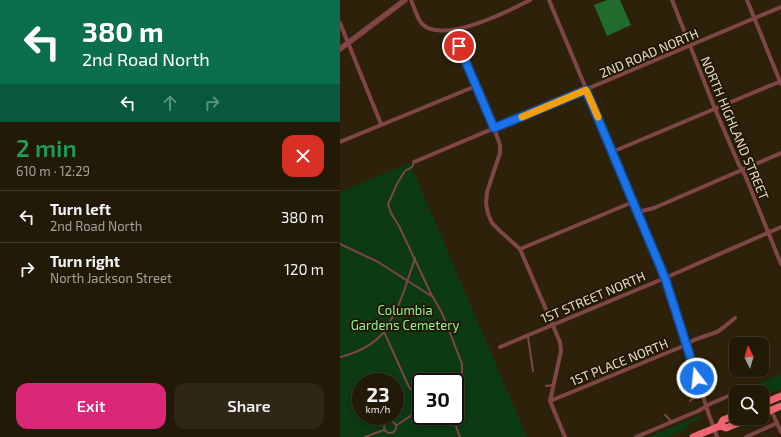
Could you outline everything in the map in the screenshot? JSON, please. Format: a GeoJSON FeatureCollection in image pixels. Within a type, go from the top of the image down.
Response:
{"type":"FeatureCollection","features":[{"type":"Feature","properties":{"kind":"highway"},"geometry":{"type":"LineString","coordinates":[[769,401],[781,396]]}},
{"type":"Feature","properties":{"kind":"highway"},"geometry":{"type":"LineString","coordinates":[[771,410],[781,406]]}},
{"type":"Feature","properties":{"kind":"highway"},"geometry":{"type":"LineString","coordinates":[[717,427],[723,420],[729,417]]}},
{"type":"Feature","properties":{"kind":"highway"},"geometry":{"type":"LineString","coordinates":[[693,437],[717,427],[726,428],[734,425]]}},
{"type":"Feature","properties":{"kind":"street"},"geometry":{"type":"LineString","coordinates":[[340,49],[405,0]]}},
{"type":"Feature","properties":{"kind":"street"},"geometry":{"type":"LineString","coordinates":[[411,0],[419,21],[427,28],[442,31],[453,30],[478,23],[530,0]]}},
{"type":"Feature","properties":{"kind":"street"},"geometry":{"type":"LineString","coordinates":[[549,0],[665,278],[708,414],[717,427],[717,437]]}},
{"type":"Feature","properties":{"kind":"street","name":"NORTH HIGHLAND STREET"},"geometry":{"type":"LineString","coordinates":[[672,0],[715,109],[781,264]]}},
{"type":"Feature","properties":{"kind":"street"},"geometry":{"type":"LineString","coordinates":[[612,152],[781,82],[747,0]]}},
{"type":"Feature","properties":{"kind":"street","name":"2ND ROAD NORTH"},"geometry":{"type":"LineString","coordinates":[[414,162],[781,7]]}},
{"type":"Feature","properties":{"kind":"street"},"geometry":{"type":"LineString","coordinates":[[340,23],[381,124]]}},
{"type":"Feature","properties":{"kind":"street"},"geometry":{"type":"LineString","coordinates":[[453,30],[500,145],[500,152],[487,192],[486,203],[488,214],[492,223],[520,249],[560,342],[561,351],[550,401],[565,437]]}},
{"type":"Feature","properties":{"kind":"street"},"geometry":{"type":"LineString","coordinates":[[340,142],[476,86]]}},
{"type":"Feature","properties":{"kind":"street"},"geometry":{"type":"LineString","coordinates":[[638,212],[654,208],[781,153]]}},
{"type":"Feature","properties":{"kind":"street"},"geometry":{"type":"LineString","coordinates":[[520,249],[633,202]]}},
{"type":"Feature","properties":{"kind":"street","name":"1ST STREET NORTH"},"geometry":{"type":"LineString","coordinates":[[500,347],[781,228]]}},
{"type":"Feature","properties":{"kind":"street","name":"1ST PLACE NORTH"},"geometry":{"type":"LineString","coordinates":[[550,401],[694,340],[717,332],[735,318]]}},
{"type":"Feature","properties":{"kind":"street"},"geometry":{"type":"LineString","coordinates":[[636,437],[729,396]]}},
{"type":"Feature","properties":{"kind":"street"},"geometry":{"type":"LineString","coordinates":[[771,410],[781,432]]}},
{"type":"Feature","properties":{"kind":"street"},"geometry":{"type":"LineString","coordinates":[[746,437],[777,423]]}},
{"type":"Feature","properties":{"kind":"lane"},"geometry":{"type":"LineString","coordinates":[[414,162],[412,167],[405,171],[398,182],[388,204],[391,213],[443,315],[462,364],[462,373]]}},
{"type":"Feature","properties":{"kind":"lane"},"geometry":{"type":"LineString","coordinates":[[340,244],[378,262],[433,296]]}},
{"type":"Feature","properties":{"kind":"lane"},"geometry":{"type":"LineString","coordinates":[[340,357],[363,350],[378,339],[384,332],[397,309],[415,258]]}},
{"type":"Feature","properties":{"kind":"lane"},"geometry":{"type":"LineString","coordinates":[[384,332],[412,391]]}},
{"type":"Feature","properties":{"kind":"lane"},"geometry":{"type":"LineString","coordinates":[[527,335],[533,371]]}},
{"type":"Feature","properties":{"kind":"lane"},"geometry":{"type":"LineString","coordinates":[[546,386],[554,385]]}},
{"type":"Feature","properties":{"kind":"lane"},"geometry":{"type":"LineString","coordinates":[[690,401],[701,391]]}},
{"type":"Feature","properties":{"kind":"lane"},"geometry":{"type":"LineString","coordinates":[[665,415],[672,422]]}},
{"type":"Feature","properties":{"kind":"lane"},"geometry":{"type":"LineString","coordinates":[[384,425],[384,430]]}},
{"type":"Feature","properties":{"kind":"lane"},"geometry":{"type":"LineString","coordinates":[[384,430],[387,433],[392,433],[396,431],[396,425]]}},
{"type":"Feature","properties":{"kind":"lane"},"geometry":{"type":"LineString","coordinates":[[455,425],[460,437]]}},
{"type":"Feature","properties":{"kind":"lane"},"geometry":{"type":"LineString","coordinates":[[365,437],[384,430]]}},
{"type":"Feature","properties":{"kind":"green space"},"geometry":{"type":"Polygon","coordinates":[[[607,0],[620,0],[631,25],[607,36],[594,5],[607,0]]]}},
{"type":"Feature","properties":{"kind":"green space","name":"Columbia Gardens Cemetery"},"geometry":{"type":"Polygon","coordinates":[[[410,163],[527,437],[340,437],[340,192],[410,163]]]}},
{"type":"Feature","properties":{"kind":"green space"},"geometry":{"type":"Polygon","coordinates":[[[781,374],[781,389],[769,393],[769,385],[760,385],[760,383],[781,374]]]}},
{"type":"Feature","properties":{"kind":"green space"},"geometry":{"type":"Polygon","coordinates":[[[701,415],[699,419],[687,425],[688,428],[667,437],[648,437],[701,415]]]}},
{"type":"Feature","properties":{"kind":"slow traffic"},"geometry":{"type":"LineString","coordinates":[[522,117],[586,90],[598,117]]}},
{"type":"Feature","properties":{"kind":"route"},"geometry":{"type":"LineString","coordinates":[[459,46],[494,128],[586,90],[665,278],[697,378]]}}]}
